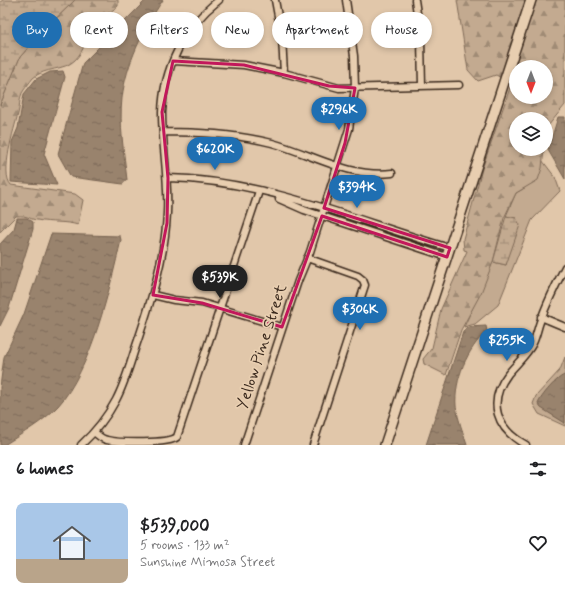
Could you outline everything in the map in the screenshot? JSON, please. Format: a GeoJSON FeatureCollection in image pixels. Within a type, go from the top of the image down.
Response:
{"type":"FeatureCollection","features":[{"type":"Feature","properties":{"kind":"main road"},"geometry":{"type":"LineString","coordinates":[[385,445],[531,0]]}},
{"type":"Feature","properties":{"kind":"street"},"geometry":{"type":"LineString","coordinates":[[81,445],[94,432],[108,413],[123,385],[153,295],[165,233],[168,178],[163,132],[163,102],[167,80],[173,61],[192,27],[218,0]]}},
{"type":"Feature","properties":{"kind":"street"},"geometry":{"type":"LineString","coordinates":[[275,0],[282,38],[284,73]]}},
{"type":"Feature","properties":{"kind":"street","name":"Yellow Pine Street"},"geometry":{"type":"LineString","coordinates":[[244,445],[282,327],[322,216],[349,129],[355,88],[354,56],[346,0]]}},
{"type":"Feature","properties":{"kind":"street"},"geometry":{"type":"LineString","coordinates":[[416,0],[421,40],[422,86]]}},
{"type":"Feature","properties":{"kind":"street"},"geometry":{"type":"LineString","coordinates":[[173,61],[229,63],[284,73],[329,86],[355,88],[459,85]]}},
{"type":"Feature","properties":{"kind":"street"},"geometry":{"type":"LineString","coordinates":[[163,132],[212,133],[254,139],[283,146],[338,166],[372,174],[392,173]]}},
{"type":"Feature","properties":{"kind":"street"},"geometry":{"type":"LineString","coordinates":[[168,178],[217,181],[324,208],[448,253]]}},
{"type":"Feature","properties":{"kind":"street"},"geometry":{"type":"LineString","coordinates":[[259,191],[322,216],[448,253]]}},
{"type":"Feature","properties":{"kind":"street"},"geometry":{"type":"LineString","coordinates":[[94,432],[103,439],[112,441],[167,441],[177,437],[259,191]]}},
{"type":"Feature","properties":{"kind":"street"},"geometry":{"type":"LineString","coordinates":[[308,258],[358,276],[363,280],[364,286],[313,445]]}},
{"type":"Feature","properties":{"kind":"street"},"geometry":{"type":"LineString","coordinates":[[522,444],[508,433],[498,418],[496,404],[498,393],[508,373],[518,364],[533,343],[541,317],[565,266]]}},
{"type":"Feature","properties":{"kind":"street"},"geometry":{"type":"LineString","coordinates":[[153,295],[174,300],[202,303],[282,327]]}},
{"type":"Feature","properties":{"kind":"street"},"geometry":{"type":"LineString","coordinates":[[541,317],[565,327]]}},
{"type":"Feature","properties":{"kind":"highlighted area"},"geometry":{"type":"Polygon","coordinates":[[[173,61],[244,65],[329,86],[355,88],[345,143],[324,208],[450,248],[447,257],[322,216],[282,327],[202,303],[153,295],[167,223],[168,178],[162,112],[173,61]]]}},
{"type":"Feature","properties":{"kind":"green space"},"geometry":{"type":"Polygon","coordinates":[[[3,0],[75,0],[62,13],[12,12],[12,48],[28,48],[20,57],[0,105],[0,2],[3,0]]]}},
{"type":"Feature","properties":{"kind":"green space"},"geometry":{"type":"Polygon","coordinates":[[[75,0],[118,0],[118,6],[110,12],[70,12],[70,48],[83,48],[75,60],[71,63],[43,72],[33,78],[23,91],[20,98],[19,111],[11,140],[7,161],[7,171],[8,179],[11,185],[75,194],[83,200],[78,225],[34,220],[24,216],[16,216],[0,232],[0,105],[20,57],[28,48],[62,48],[62,13],[75,0]]]}},
{"type":"Feature","properties":{"kind":"green space"},"geometry":{"type":"Polygon","coordinates":[[[457,0],[528,0],[503,79],[496,75],[478,81],[468,70],[457,0]]]}},
{"type":"Feature","properties":{"kind":"green space"},"geometry":{"type":"Polygon","coordinates":[[[534,0],[565,0],[565,105],[553,120],[553,112],[509,112],[509,156],[543,156],[542,168],[538,180],[516,193],[504,218],[493,262],[481,293],[461,330],[446,375],[424,364],[423,359],[432,348],[441,309],[467,251],[464,250],[463,239],[482,169],[509,91],[509,104],[553,104],[553,60],[514,60],[534,0]]]}},
{"type":"Feature","properties":{"kind":"green space"},"geometry":{"type":"Polygon","coordinates":[[[542,160],[555,177],[560,191],[532,220],[498,305],[475,324],[464,327],[493,262],[506,265],[516,218],[506,216],[516,193],[534,180],[542,160]]]}},
{"type":"Feature","properties":{"kind":"green space"},"geometry":{"type":"Polygon","coordinates":[[[506,216],[516,218],[520,225],[506,265],[493,262],[506,216]]]}},
{"type":"Feature","properties":{"kind":"green space"},"geometry":{"type":"Polygon","coordinates":[[[565,357],[565,426],[539,414],[533,404],[536,396],[560,370],[565,357]]]}},
{"type":"Feature","properties":{"kind":"water"},"geometry":{"type":"Polygon","coordinates":[[[146,0],[163,0],[155,12],[136,12],[137,48],[127,72],[121,108],[122,139],[127,180],[123,184],[71,177],[58,154],[83,63],[98,48],[128,48],[128,18],[146,0]]]}},
{"type":"Feature","properties":{"kind":"water"},"geometry":{"type":"Polygon","coordinates":[[[63,71],[65,77],[44,154],[57,185],[11,182],[12,142],[18,128],[24,94],[36,79],[50,72],[63,71]]]}},
{"type":"Feature","properties":{"kind":"water"},"geometry":{"type":"Polygon","coordinates":[[[558,117],[565,117],[565,179],[552,156],[553,156],[553,134],[558,117]]]}},
{"type":"Feature","properties":{"kind":"water"},"geometry":{"type":"Polygon","coordinates":[[[17,218],[27,218],[33,222],[33,229],[9,308],[0,326],[0,244],[14,229],[17,218]]]}},
{"type":"Feature","properties":{"kind":"water"},"geometry":{"type":"Polygon","coordinates":[[[51,234],[120,236],[121,240],[98,328],[90,350],[70,390],[58,406],[46,417],[4,445],[0,445],[0,387],[4,357],[24,314],[51,234]]]}},
{"type":"Feature","properties":{"kind":"water"},"geometry":{"type":"Polygon","coordinates":[[[486,326],[487,331],[473,347],[463,366],[457,386],[456,406],[467,445],[426,445],[463,332],[469,327],[486,326]]]}},
{"type":"Feature","properties":{"kind":"water"},"geometry":{"type":"Polygon","coordinates":[[[565,375],[565,423],[541,408],[538,404],[550,387],[558,379],[565,375]]]}}]}
